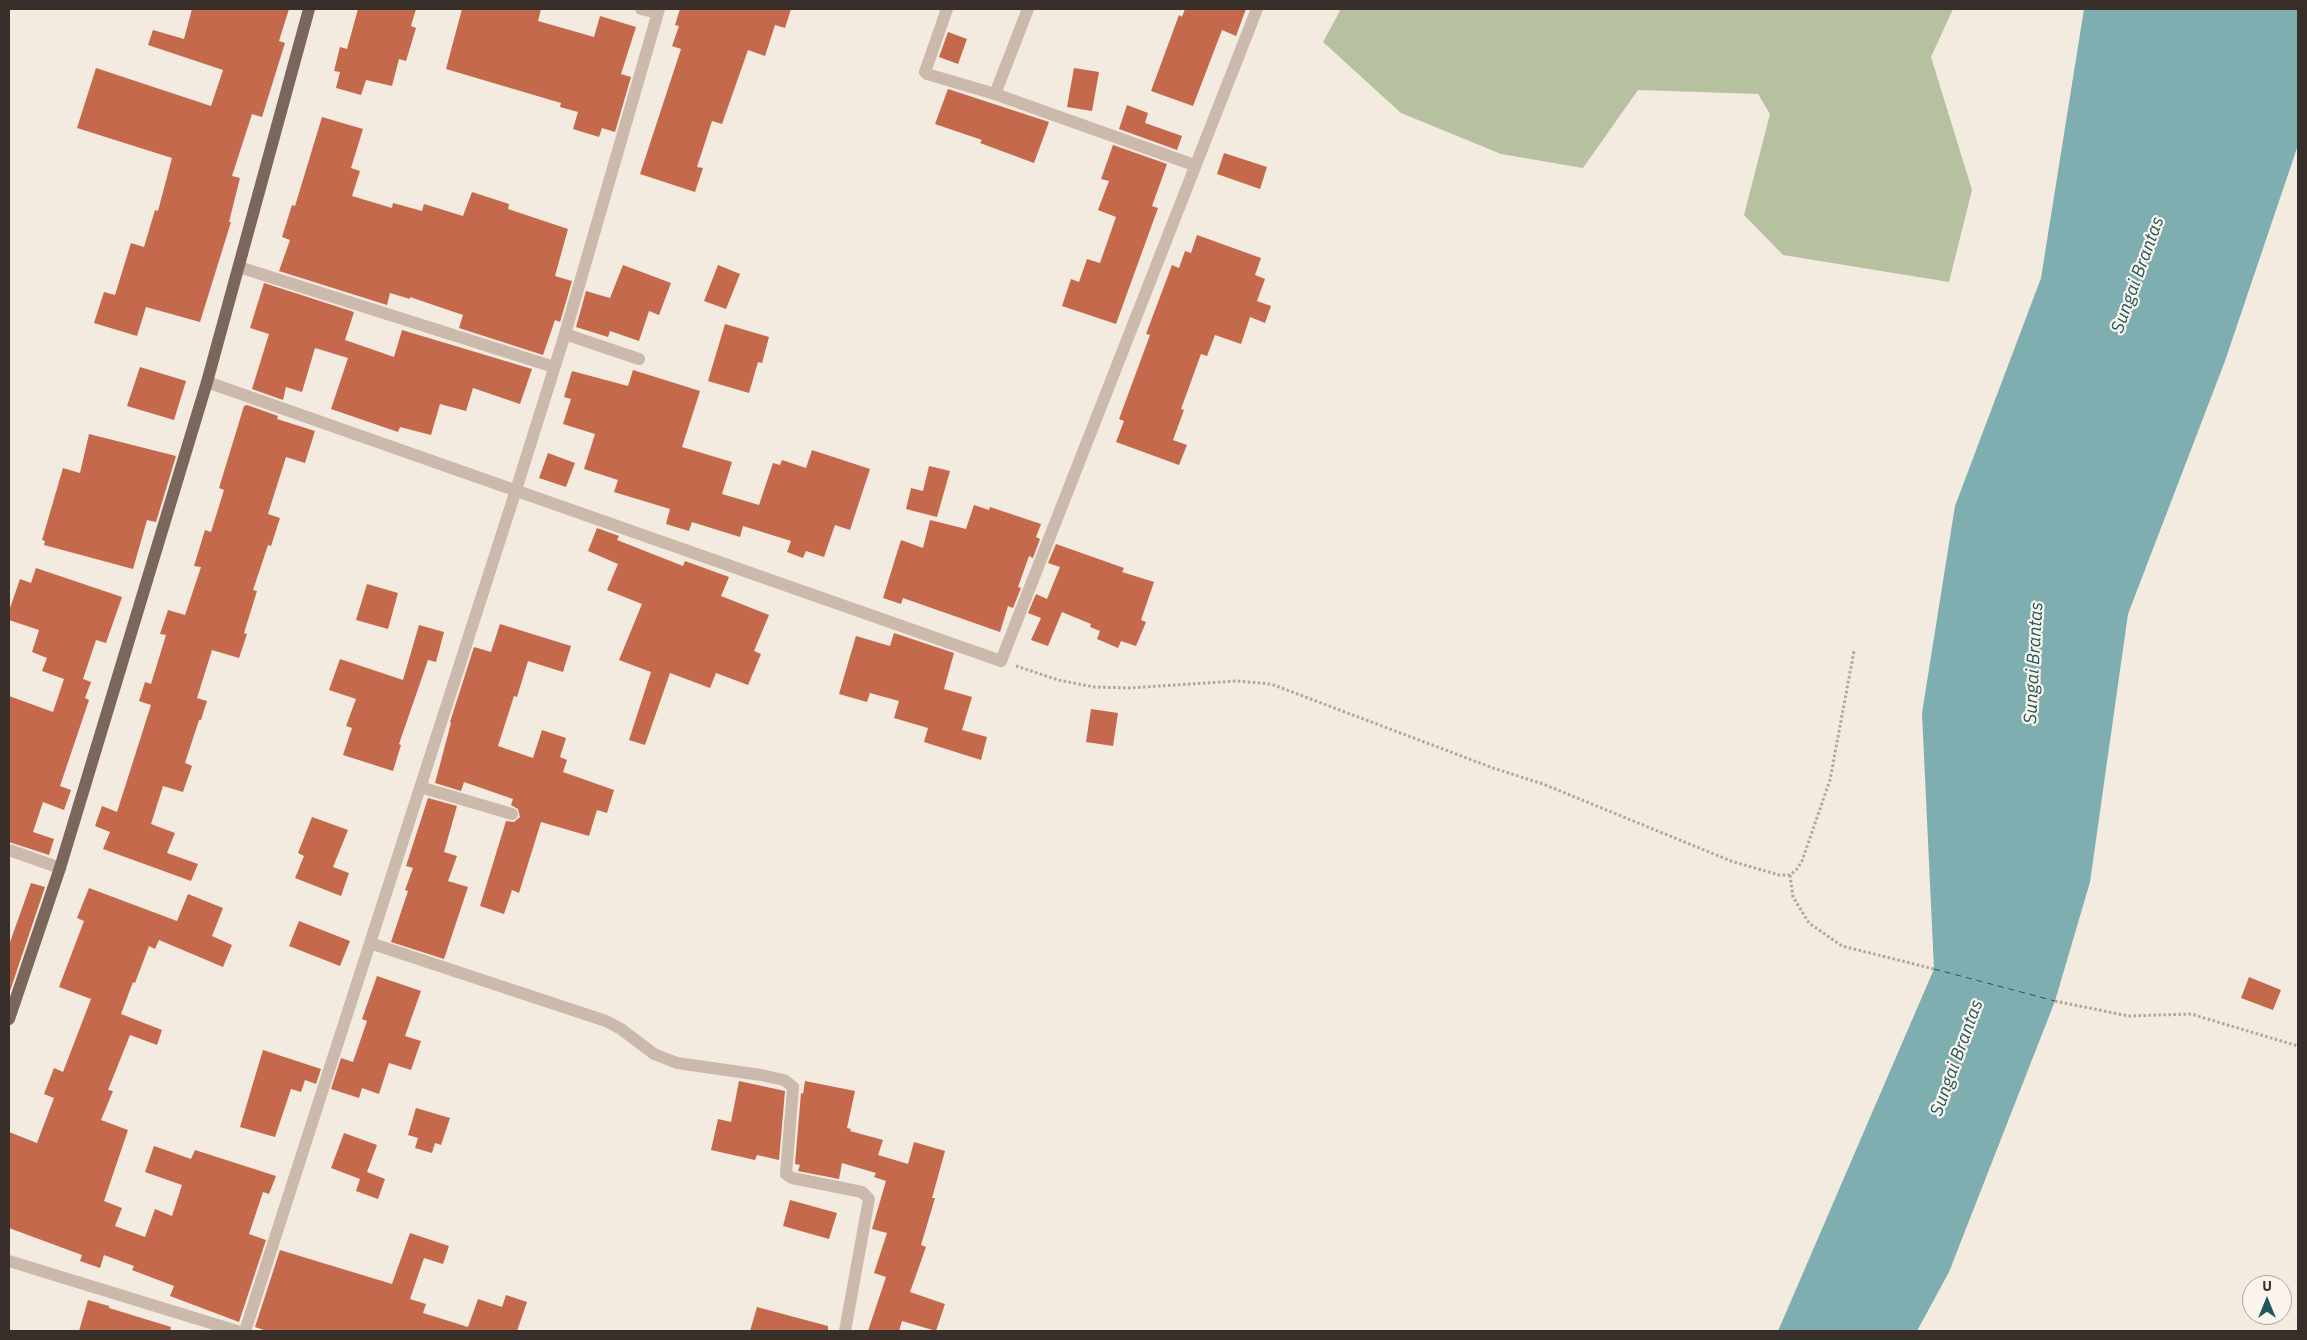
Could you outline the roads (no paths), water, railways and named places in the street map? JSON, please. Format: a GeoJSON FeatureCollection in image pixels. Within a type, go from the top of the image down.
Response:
{"type":"FeatureCollection","features":[{"type":"Feature","properties":{"kind":"main road"},"geometry":{"type":"LineString","coordinates":[[9,1019],[60,868],[207,382],[309,9]]}},
{"type":"Feature","properties":{"kind":"street"},"geometry":{"type":"LineString","coordinates":[[245,1331],[565,334],[658,11],[641,9]]}},
{"type":"Feature","properties":{"kind":"street"},"geometry":{"type":"LineString","coordinates":[[946,9],[925,72],[927,74],[995,94],[1194,165]]}},
{"type":"Feature","properties":{"kind":"street"},"geometry":{"type":"LineString","coordinates":[[995,94],[1028,9]]}},
{"type":"Feature","properties":{"kind":"street"},"geometry":{"type":"LineString","coordinates":[[207,382],[1002,661],[1194,165],[1258,9]]}},
{"type":"Feature","properties":{"kind":"street"},"geometry":{"type":"LineString","coordinates":[[239,267],[554,367]]}},
{"type":"Feature","properties":{"kind":"street"},"geometry":{"type":"LineString","coordinates":[[565,334],[639,359]]}},
{"type":"Feature","properties":{"kind":"street"},"geometry":{"type":"LineString","coordinates":[[420,787],[512,814]]}},
{"type":"Feature","properties":{"kind":"street"},"geometry":{"type":"LineString","coordinates":[[9,850],[60,868]]}},
{"type":"Feature","properties":{"kind":"street"},"geometry":{"type":"LineString","coordinates":[[370,943],[606,1021],[622,1029],[654,1054],[677,1063],[761,1075],[784,1080],[793,1087],[786,1174],[792,1178],[862,1192],[869,1199],[845,1331]]}},
{"type":"Feature","properties":{"kind":"street"},"geometry":{"type":"LineString","coordinates":[[9,1261],[237,1331]]}},
{"type":"Feature","properties":{"kind":"water","name":"Sungai Brantas"},"geometry":{"type":"Polygon","coordinates":[[[2084,9],[2298,9],[2298,145],[2225,361],[2128,614],[2090,882],[2055,1001],[1949,1272],[1917,1331],[1778,1331],[1934,969],[1922,713],[1955,506],[2041,278],[2084,9]]]}}]}
